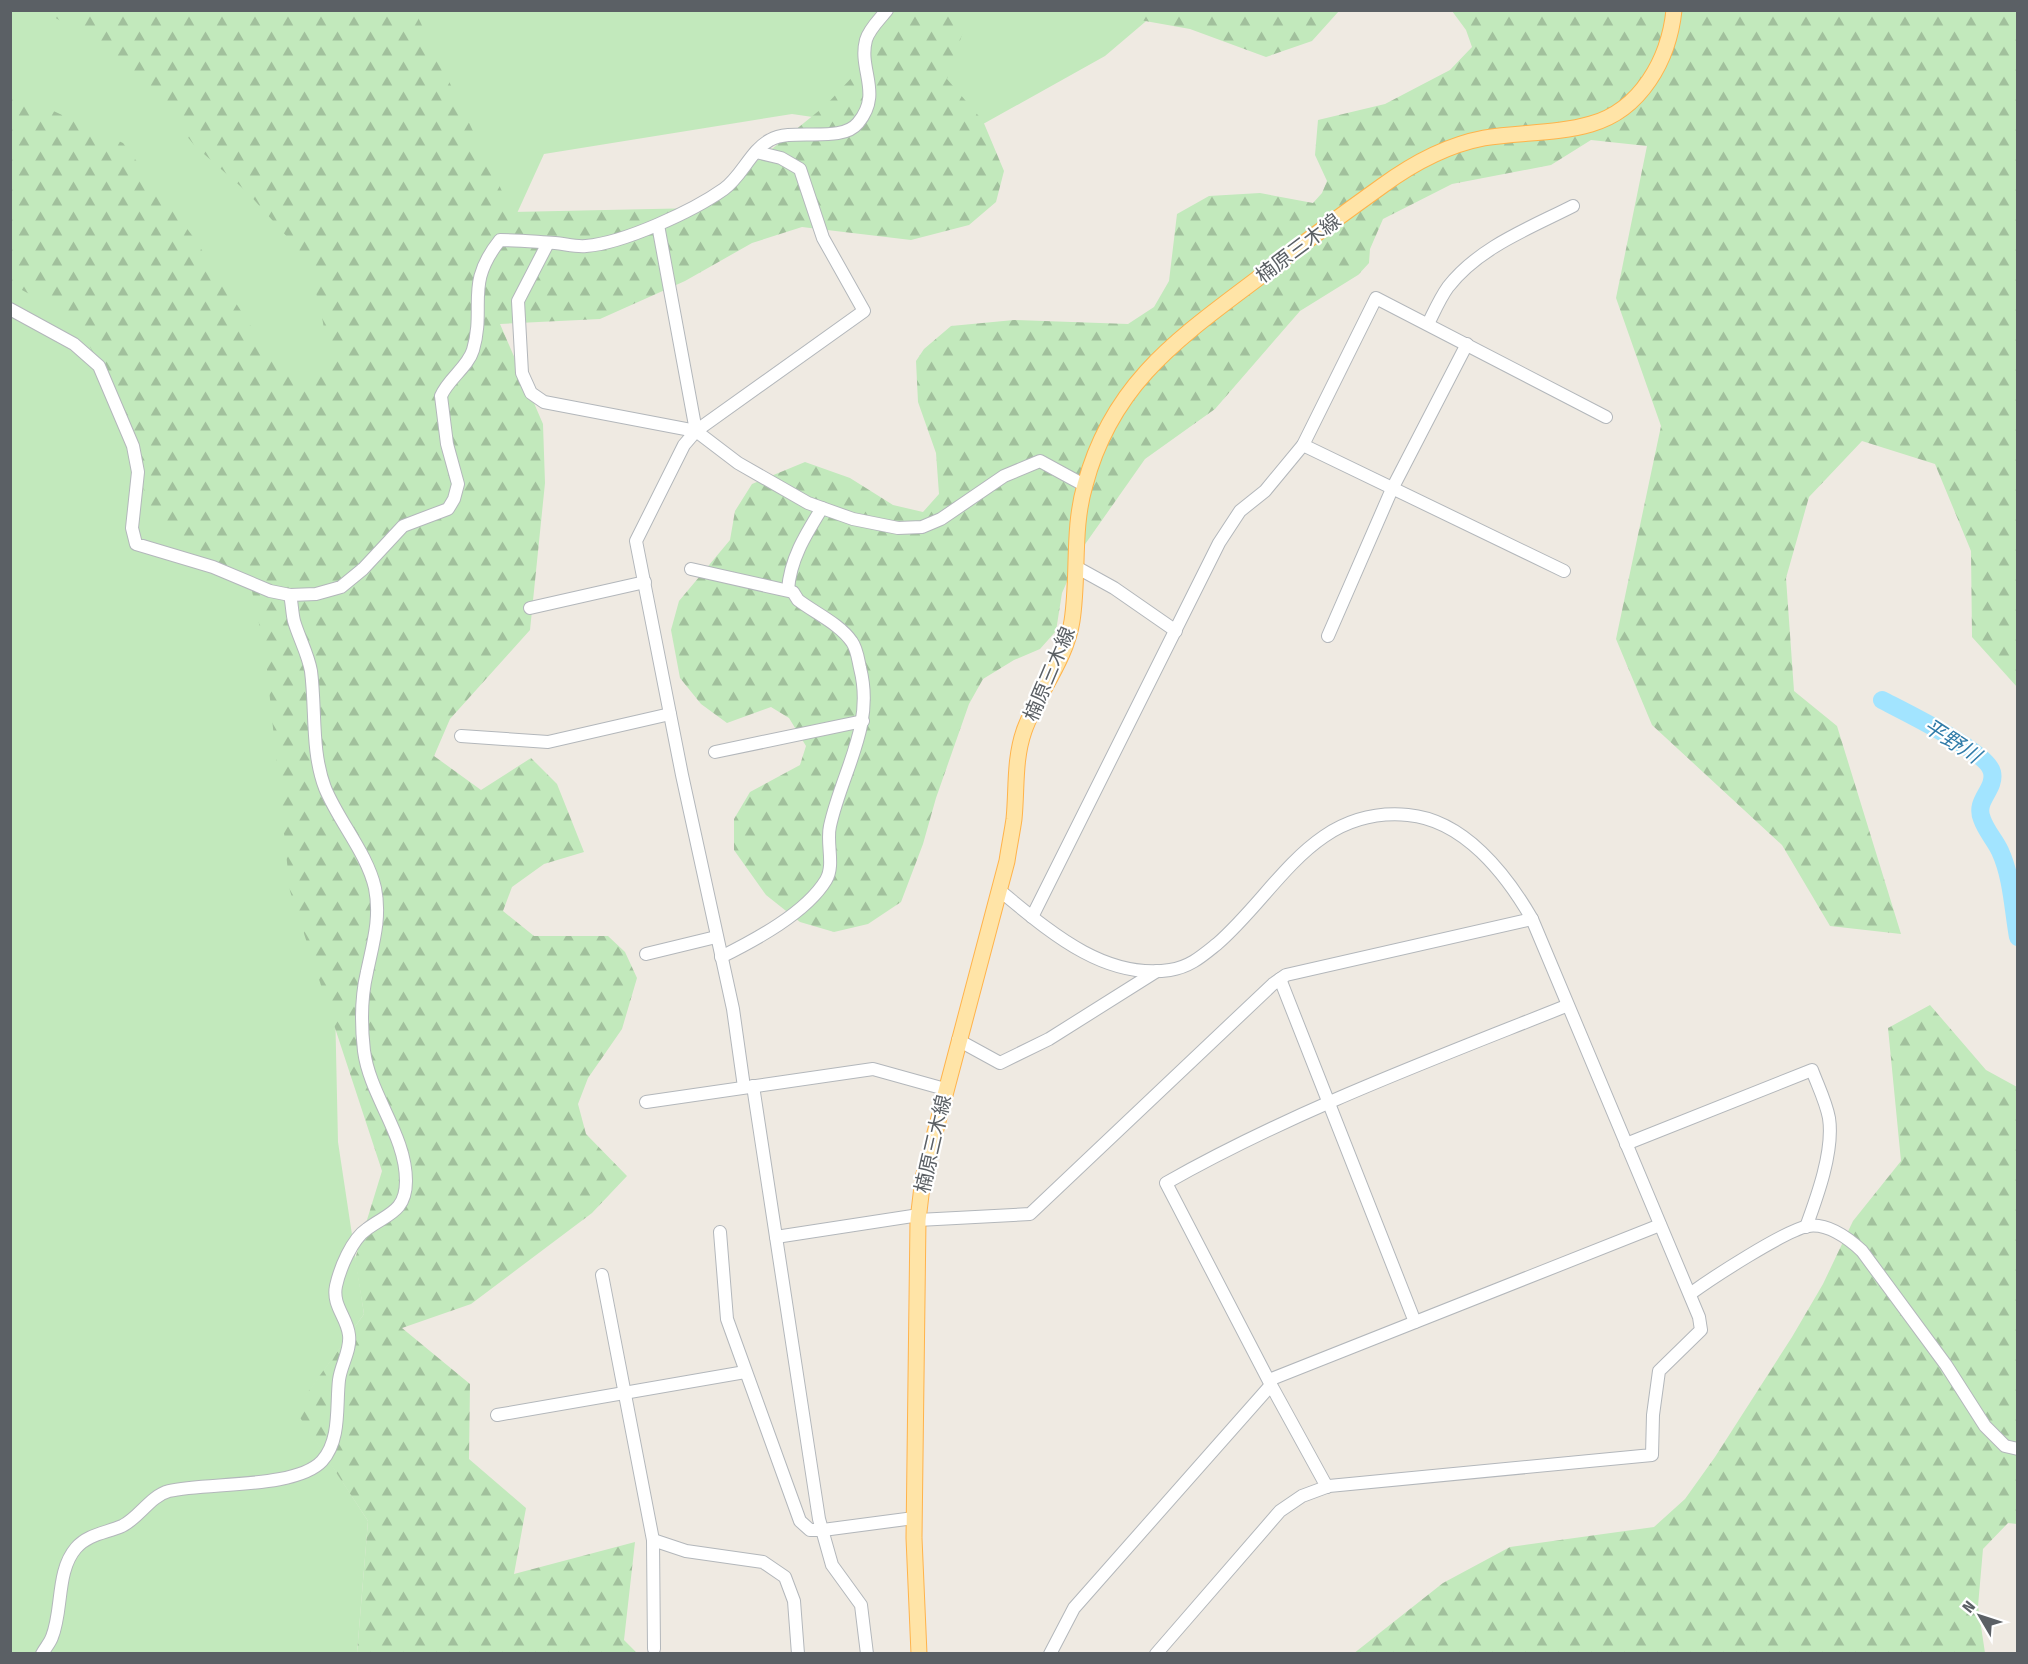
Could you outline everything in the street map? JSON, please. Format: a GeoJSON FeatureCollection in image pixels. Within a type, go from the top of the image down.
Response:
{"type":"FeatureCollection","features":[{"type":"Feature","properties":{"kind":"main road","name":"楠原三木線"},"geometry":{"type":"LineString","coordinates":[[920,1653],[914,1518],[918,1217],[923,1178],[999,890],[1014,820],[1019,748],[1033,710],[1065,646],[1072,623],[1078,522],[1084,485],[1101,440],[1124,399],[1149,367],[1173,343],[1322,230],[1414,165],[1482,138],[1591,124],[1614,114],[1646,85],[1658,68],[1669,43],[1674,10]]}},
{"type":"Feature","properties":{"kind":"street"},"geometry":{"type":"LineString","coordinates":[[10,309],[74,344],[99,366],[116,401],[135,454],[138,472],[132,528],[136,544],[213,567],[270,591],[290,595],[316,594],[341,587],[363,569],[403,526],[448,509],[458,484],[447,444],[441,396],[472,351],[479,275],[489,254],[500,240],[579,246],[612,243],[658,225],[716,195],[735,180],[756,152],[771,139],[789,135],[835,134],[856,125],[868,108],[871,95],[865,43],[868,34],[887,10]]}},
{"type":"Feature","properties":{"kind":"street"},"geometry":{"type":"LineString","coordinates":[[756,152],[782,158],[800,169],[823,238],[864,311],[696,431],[684,445],[636,541],[748,1087],[776,1237],[823,1530],[832,1565],[861,1605],[867,1653]]}},
{"type":"Feature","properties":{"kind":"street"},"geometry":{"type":"LineString","coordinates":[[1428,324],[1447,288],[1466,267],[1503,241],[1574,206]]}},
{"type":"Feature","properties":{"kind":"street"},"geometry":{"type":"LineString","coordinates":[[658,225],[696,431]]}},
{"type":"Feature","properties":{"kind":"street"},"geometry":{"type":"LineString","coordinates":[[548,243],[518,301],[522,373],[531,393],[544,402],[569,409],[696,431],[738,464],[772,484],[822,508],[898,528],[922,527],[941,519],[1004,476],[1040,461],[1084,485]]}},
{"type":"Feature","properties":{"kind":"street"},"geometry":{"type":"LineString","coordinates":[[1032,917],[1227,529],[1240,511],[1265,491],[1303,445],[1376,298],[1606,417]]}},
{"type":"Feature","properties":{"kind":"street"},"geometry":{"type":"LineString","coordinates":[[1328,636],[1392,489],[1467,344]]}},
{"type":"Feature","properties":{"kind":"street"},"geometry":{"type":"LineString","coordinates":[[1303,445],[1564,571]]}},
{"type":"Feature","properties":{"kind":"street"},"geometry":{"type":"LineString","coordinates":[[788,590],[793,563],[805,535],[822,508]]}},
{"type":"Feature","properties":{"kind":"street"},"geometry":{"type":"LineString","coordinates":[[1076,567],[1114,588],[1176,631]]}},
{"type":"Feature","properties":{"kind":"street"},"geometry":{"type":"LineString","coordinates":[[691,569],[788,590],[851,639],[866,690],[862,721],[830,825],[830,869],[827,879],[810,900],[796,912],[744,946],[721,957]]}},
{"type":"Feature","properties":{"kind":"street"},"geometry":{"type":"LineString","coordinates":[[530,608],[645,582]]}},
{"type":"Feature","properties":{"kind":"street"},"geometry":{"type":"LineString","coordinates":[[42,1653],[52,1637],[72,1553],[83,1540],[132,1522],[165,1492],[281,1479],[302,1473],[320,1464],[332,1448],[339,1380],[350,1340],[348,1327],[336,1305],[336,1286],[355,1241],[366,1229],[390,1217],[403,1199],[406,1182],[403,1155],[368,1073],[364,1049],[363,1006],[378,916],[374,887],[364,859],[346,833],[325,787],[317,760],[310,665],[294,621],[290,595]]}},
{"type":"Feature","properties":{"kind":"street"},"geometry":{"type":"LineString","coordinates":[[461,736],[548,742],[670,714]]}},
{"type":"Feature","properties":{"kind":"street"},"geometry":{"type":"LineString","coordinates":[[714,752],[862,721]]}},
{"type":"Feature","properties":{"kind":"street"},"geometry":{"type":"LineString","coordinates":[[999,890],[1032,917],[1099,961],[1114,967],[1139,972],[1171,970],[1197,961],[1231,931],[1286,868],[1310,846],[1348,822],[1389,813],[1418,816],[1459,833],[1517,893],[1532,919],[1566,1006],[1690,1294],[1701,1330],[1659,1371],[1653,1415],[1652,1455],[1327,1487],[1302,1496],[1280,1511],[1156,1653]]}},
{"type":"Feature","properties":{"kind":"street"},"geometry":{"type":"LineString","coordinates":[[776,1237],[918,1217],[1030,1214],[1286,975],[1532,919]]}},
{"type":"Feature","properties":{"kind":"street"},"geometry":{"type":"LineString","coordinates":[[646,954],[716,937]]}},
{"type":"Feature","properties":{"kind":"street"},"geometry":{"type":"LineString","coordinates":[[958,1040],[1000,1063],[1049,1039],[1158,971]]}},
{"type":"Feature","properties":{"kind":"street"},"geometry":{"type":"LineString","coordinates":[[1281,979],[1416,1322]]}},
{"type":"Feature","properties":{"kind":"street"},"geometry":{"type":"LineString","coordinates":[[1327,1487],[1166,1183],[1206,1160],[1328,1101],[1566,1006]]}},
{"type":"Feature","properties":{"kind":"street"},"geometry":{"type":"LineString","coordinates":[[646,1102],[873,1069],[945,1089]]}},
{"type":"Feature","properties":{"kind":"street"},"geometry":{"type":"LineString","coordinates":[[1626,1144],[1812,1070],[1826,1105],[1829,1128],[1824,1172],[1806,1227]]}},
{"type":"Feature","properties":{"kind":"street"},"geometry":{"type":"LineString","coordinates":[[1050,1653],[1074,1608],[1270,1383],[1660,1225]]}},
{"type":"Feature","properties":{"kind":"street"},"geometry":{"type":"LineString","coordinates":[[1690,1294],[1788,1235],[1806,1227],[1818,1226],[1834,1231],[1850,1240],[1862,1251],[1946,1365],[1985,1426],[2005,1446],[2018,1449]]}},
{"type":"Feature","properties":{"kind":"street"},"geometry":{"type":"LineString","coordinates":[[720,1232],[727,1319],[800,1521],[810,1530],[823,1530],[914,1518]]}},
{"type":"Feature","properties":{"kind":"street"},"geometry":{"type":"LineString","coordinates":[[602,1275],[653,1540],[654,1649]]}},
{"type":"Feature","properties":{"kind":"street"},"geometry":{"type":"LineString","coordinates":[[496,1415],[745,1372]]}},
{"type":"Feature","properties":{"kind":"street"},"geometry":{"type":"LineString","coordinates":[[653,1540],[686,1551],[763,1562],[784,1577],[794,1601],[798,1653]]}},
{"type":"Feature","properties":{"kind":"green space"},"geometry":{"type":"Polygon","coordinates":[[[11,11],[1158,11],[1105,56],[958,138],[792,114],[544,154],[488,277],[334,959],[338,1142],[364,1314],[296,1410],[368,1521],[357,1653],[11,1654],[11,11]]]}},
{"type":"Feature","properties":{"kind":"green space"},"geometry":{"type":"Polygon","coordinates":[[[43,11],[415,11],[512,212],[699,208],[826,105],[914,11],[970,11],[947,79],[983,121],[1004,171],[996,202],[969,225],[911,240],[802,227],[752,243],[685,281],[600,319],[500,324],[543,424],[545,483],[530,630],[450,719],[434,756],[481,790],[531,758],[557,784],[584,852],[544,864],[512,887],[503,911],[534,936],[608,936],[625,952],[637,978],[622,1029],[588,1078],[578,1104],[586,1134],[627,1176],[592,1213],[471,1304],[402,1328],[470,1384],[469,1459],[526,1508],[514,1574],[635,1542],[624,1640],[637,1653],[357,1653],[368,1521],[295,1410],[364,1314],[355,1259],[382,1171],[290,891],[265,651],[250,582],[153,521],[116,395],[75,319],[11,284],[10,91],[123,143],[194,238],[268,353],[308,381],[329,358],[321,311],[306,258],[248,193],[195,146],[148,89],[70,26],[43,11]]]}},
{"type":"Feature","properties":{"kind":"green space"},"geometry":{"type":"Polygon","coordinates":[[[1122,11],[1339,11],[1312,41],[1266,57],[1190,29],[1134,19],[1122,11]]]}},
{"type":"Feature","properties":{"kind":"green space"},"geometry":{"type":"Polygon","coordinates":[[[1452,11],[2017,11],[2017,687],[1972,637],[1971,551],[1935,464],[1862,441],[1809,497],[1786,578],[1794,691],[1837,726],[1901,934],[1830,926],[1782,845],[1652,725],[1616,639],[1661,426],[1616,298],[1647,146],[1591,140],[1551,165],[1452,184],[1383,219],[1370,249],[1369,263],[1358,275],[1300,311],[1215,409],[1145,459],[1081,550],[1062,593],[1056,631],[1040,649],[1014,660],[983,679],[969,704],[936,798],[923,844],[901,902],[868,924],[834,932],[800,922],[766,895],[734,850],[734,819],[750,792],[800,765],[806,746],[789,718],[771,707],[727,723],[701,704],[680,678],[671,630],[679,601],[730,540],[735,511],[752,484],[805,462],[850,478],[893,505],[923,512],[939,494],[936,453],[918,402],[916,361],[924,349],[951,326],[1014,320],[1128,324],[1154,307],[1169,281],[1177,214],[1209,196],[1260,193],[1313,203],[1322,193],[1327,181],[1315,155],[1318,120],[1385,104],[1450,70],[1472,47],[1466,30],[1452,11]]]}},
{"type":"Feature","properties":{"kind":"green space"},"geometry":{"type":"Polygon","coordinates":[[[1930,1005],[1986,1070],[2017,1087],[2017,1524],[2008,1523],[1983,1549],[1978,1606],[1985,1653],[1353,1654],[1443,1583],[1510,1547],[1654,1527],[1685,1499],[1715,1457],[1792,1337],[1823,1284],[1853,1221],[1901,1161],[1888,1028],[1930,1005]]]}},
{"type":"Feature","properties":{"kind":"waterway","name":"平野川"},"geometry":{"type":"LineString","coordinates":[[1882,700],[1961,743],[1987,764],[1992,772],[1991,784],[1980,812],[2004,861],[2010,882],[2018,937]]}}]}
